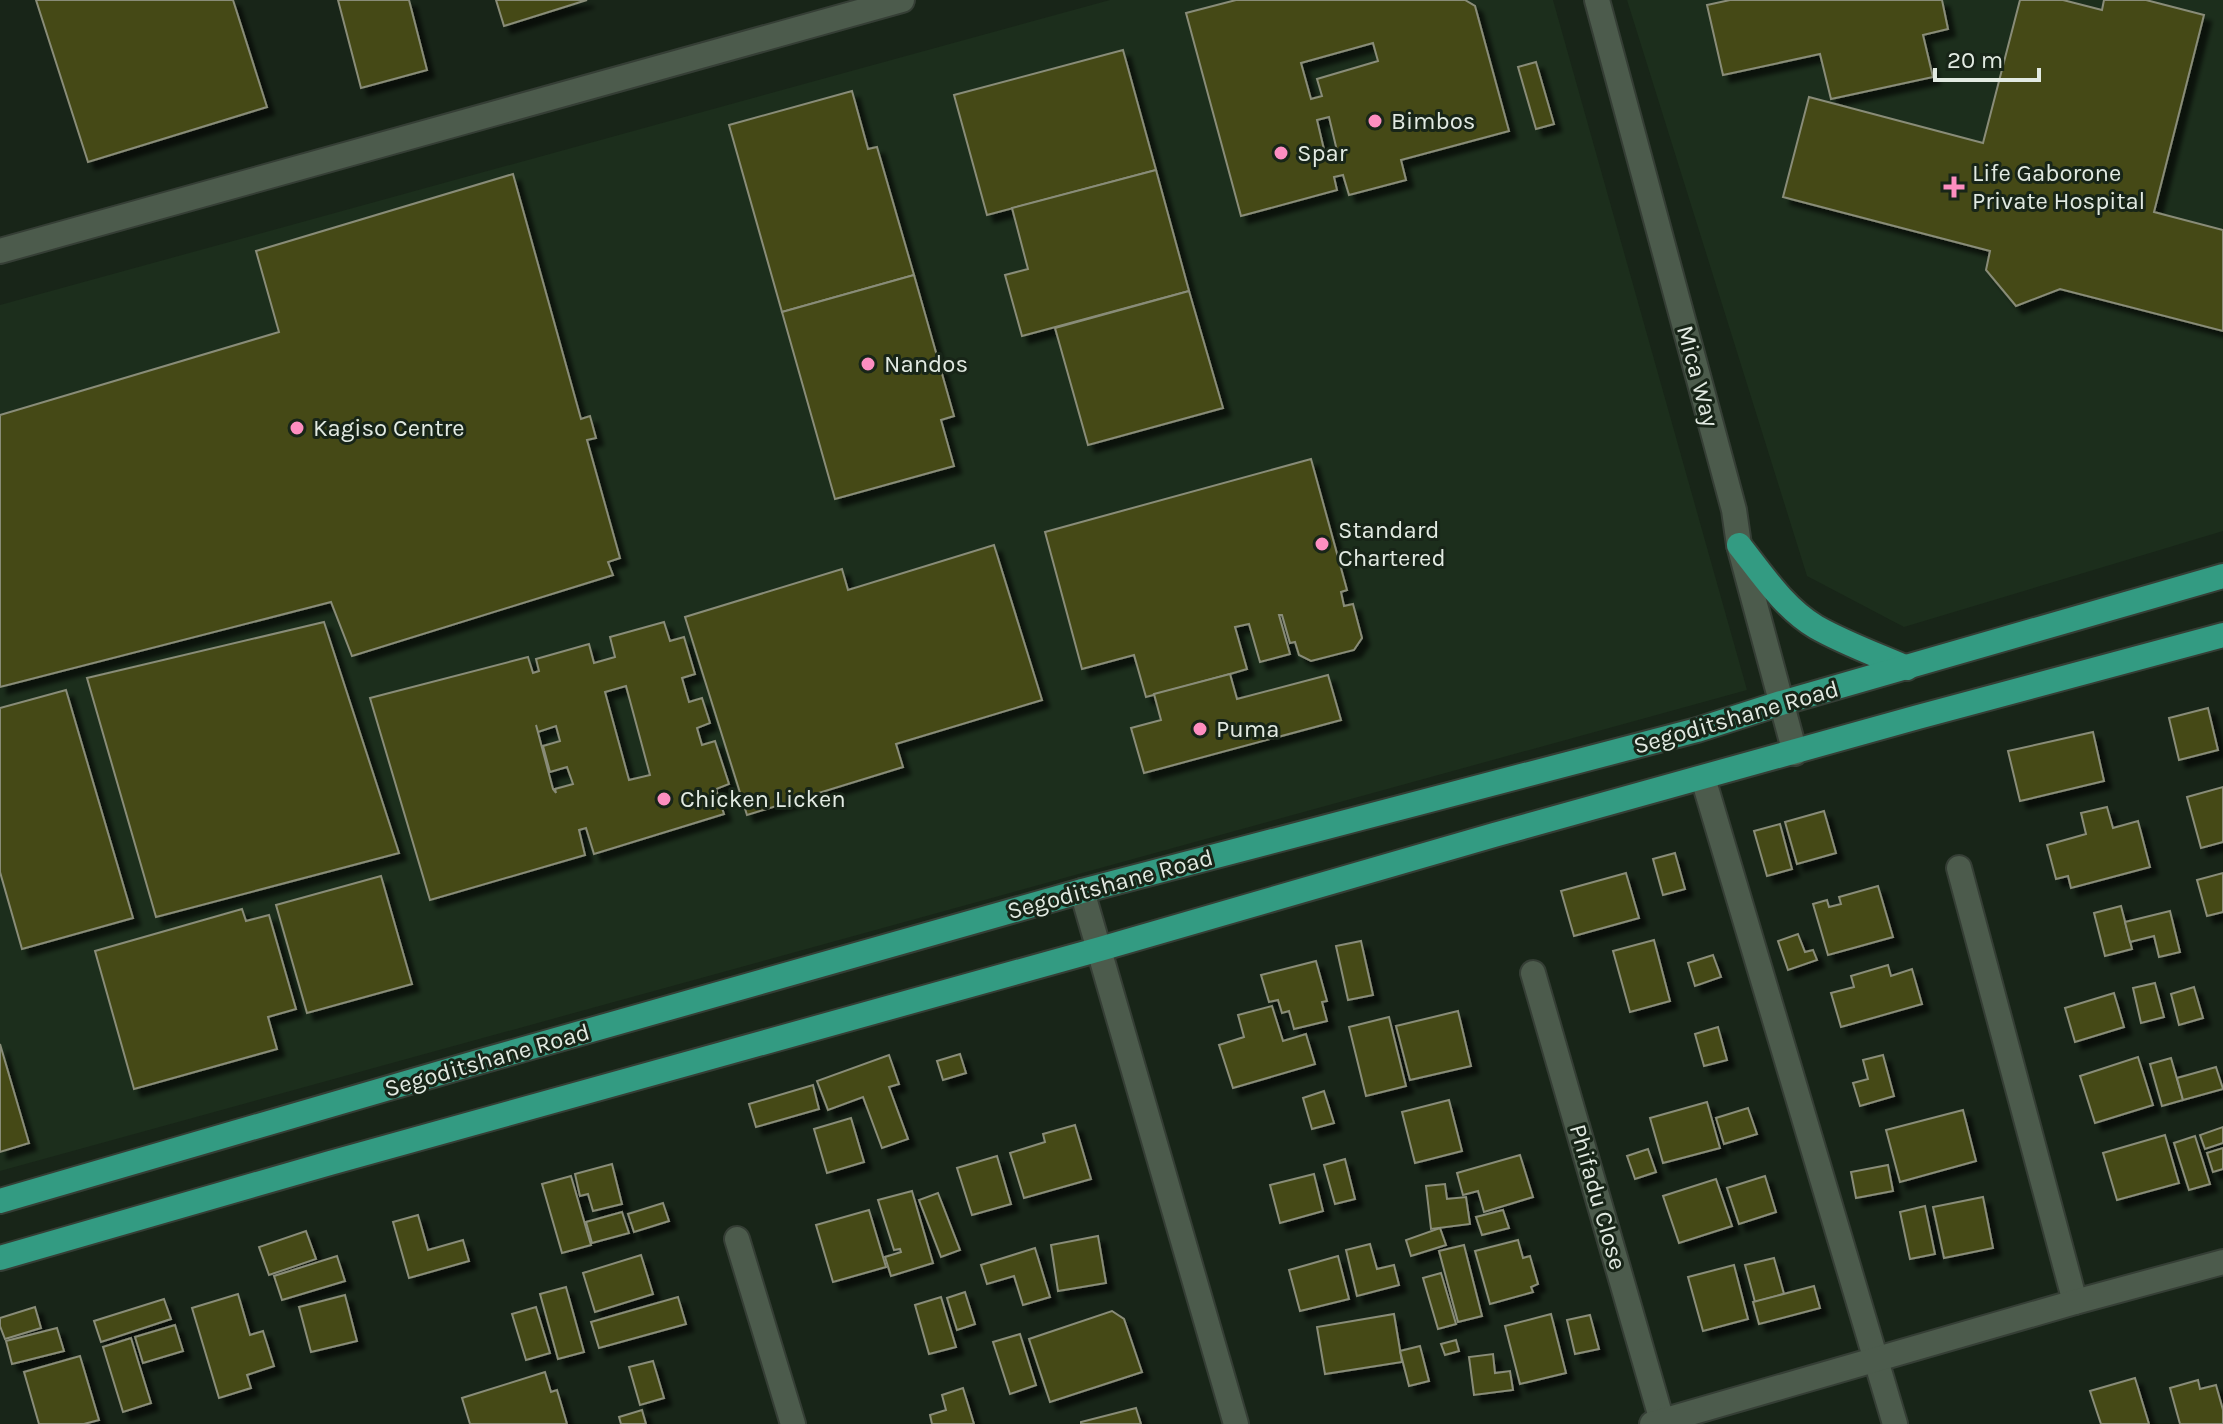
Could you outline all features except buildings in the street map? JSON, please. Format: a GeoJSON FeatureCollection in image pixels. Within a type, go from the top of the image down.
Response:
{"type":"FeatureCollection","features":[{"type":"Feature","properties":{"kind":"main road"},"geometry":{"type":"LineString","coordinates":[[1739,545],[1781,597],[1814,625],[1907,668]]}},
{"type":"Feature","properties":{"kind":"main road","name":"Segoditshane Road"},"geometry":{"type":"LineString","coordinates":[[0,1201],[1082,891],[1697,730],[2223,576]]}},
{"type":"Feature","properties":{"kind":"main road","name":"Segoditshane Road"},"geometry":{"type":"LineString","coordinates":[[0,1258],[1494,835],[2223,635]]}},
{"type":"Feature","properties":{"kind":"street"},"geometry":{"type":"LineString","coordinates":[[0,251],[902,0]]}},
{"type":"Feature","properties":{"kind":"street","name":"Mica Way"},"geometry":{"type":"LineString","coordinates":[[1597,0],[1734,510],[1739,545],[1795,753]]}},
{"type":"Feature","properties":{"kind":"street"},"geometry":{"type":"LineString","coordinates":[[1703,778],[1895,1424]]}},
{"type":"Feature","properties":{"kind":"street"},"geometry":{"type":"LineString","coordinates":[[1959,868],[2075,1302]]}},
{"type":"Feature","properties":{"kind":"street"},"geometry":{"type":"LineString","coordinates":[[1082,891],[1236,1424]]}},
{"type":"Feature","properties":{"kind":"street","name":"Phifadu Close"},"geometry":{"type":"LineString","coordinates":[[1533,973],[1657,1423]]}},
{"type":"Feature","properties":{"kind":"street"},"geometry":{"type":"LineString","coordinates":[[737,1239],[793,1424]]}},
{"type":"Feature","properties":{"kind":"street"},"geometry":{"type":"LineString","coordinates":[[1657,1423],[2223,1262]]}},
{"type":"Feature","properties":{"kind":"shaded area"},"geometry":{"type":"Polygon","coordinates":[[[1110,0],[1553,0],[1747,690],[0,1171],[0,305],[1110,0]]]}},
{"type":"Feature","properties":{"kind":"shaded area","name":"Life Gaborone Private Hospital"},"geometry":{"type":"Polygon","coordinates":[[[1627,0],[2223,0],[2223,531],[1904,627],[1807,576],[1627,0]]]}},
{"type":"Feature","properties":{"kind":"place","name":"Bimbos"},"geometry":{"type":"Point","coordinates":[1375,121]}},
{"type":"Feature","properties":{"kind":"place","name":"Spar"},"geometry":{"type":"Point","coordinates":[1281,153]}},
{"type":"Feature","properties":{"kind":"place","name":"Life Gaborone Private Hospital"},"geometry":{"type":"Point","coordinates":[1954,187]}},
{"type":"Feature","properties":{"kind":"place","name":"Nandos"},"geometry":{"type":"Point","coordinates":[868,364]}},
{"type":"Feature","properties":{"kind":"place","name":"Kagiso Centre"},"geometry":{"type":"Point","coordinates":[297,428]}},
{"type":"Feature","properties":{"kind":"place","name":"Standard Chartered"},"geometry":{"type":"Point","coordinates":[1322,544]}},
{"type":"Feature","properties":{"kind":"place","name":"Puma"},"geometry":{"type":"Point","coordinates":[1200,729]}},
{"type":"Feature","properties":{"kind":"place","name":"Chicken Licken"},"geometry":{"type":"Point","coordinates":[664,799]}}]}
